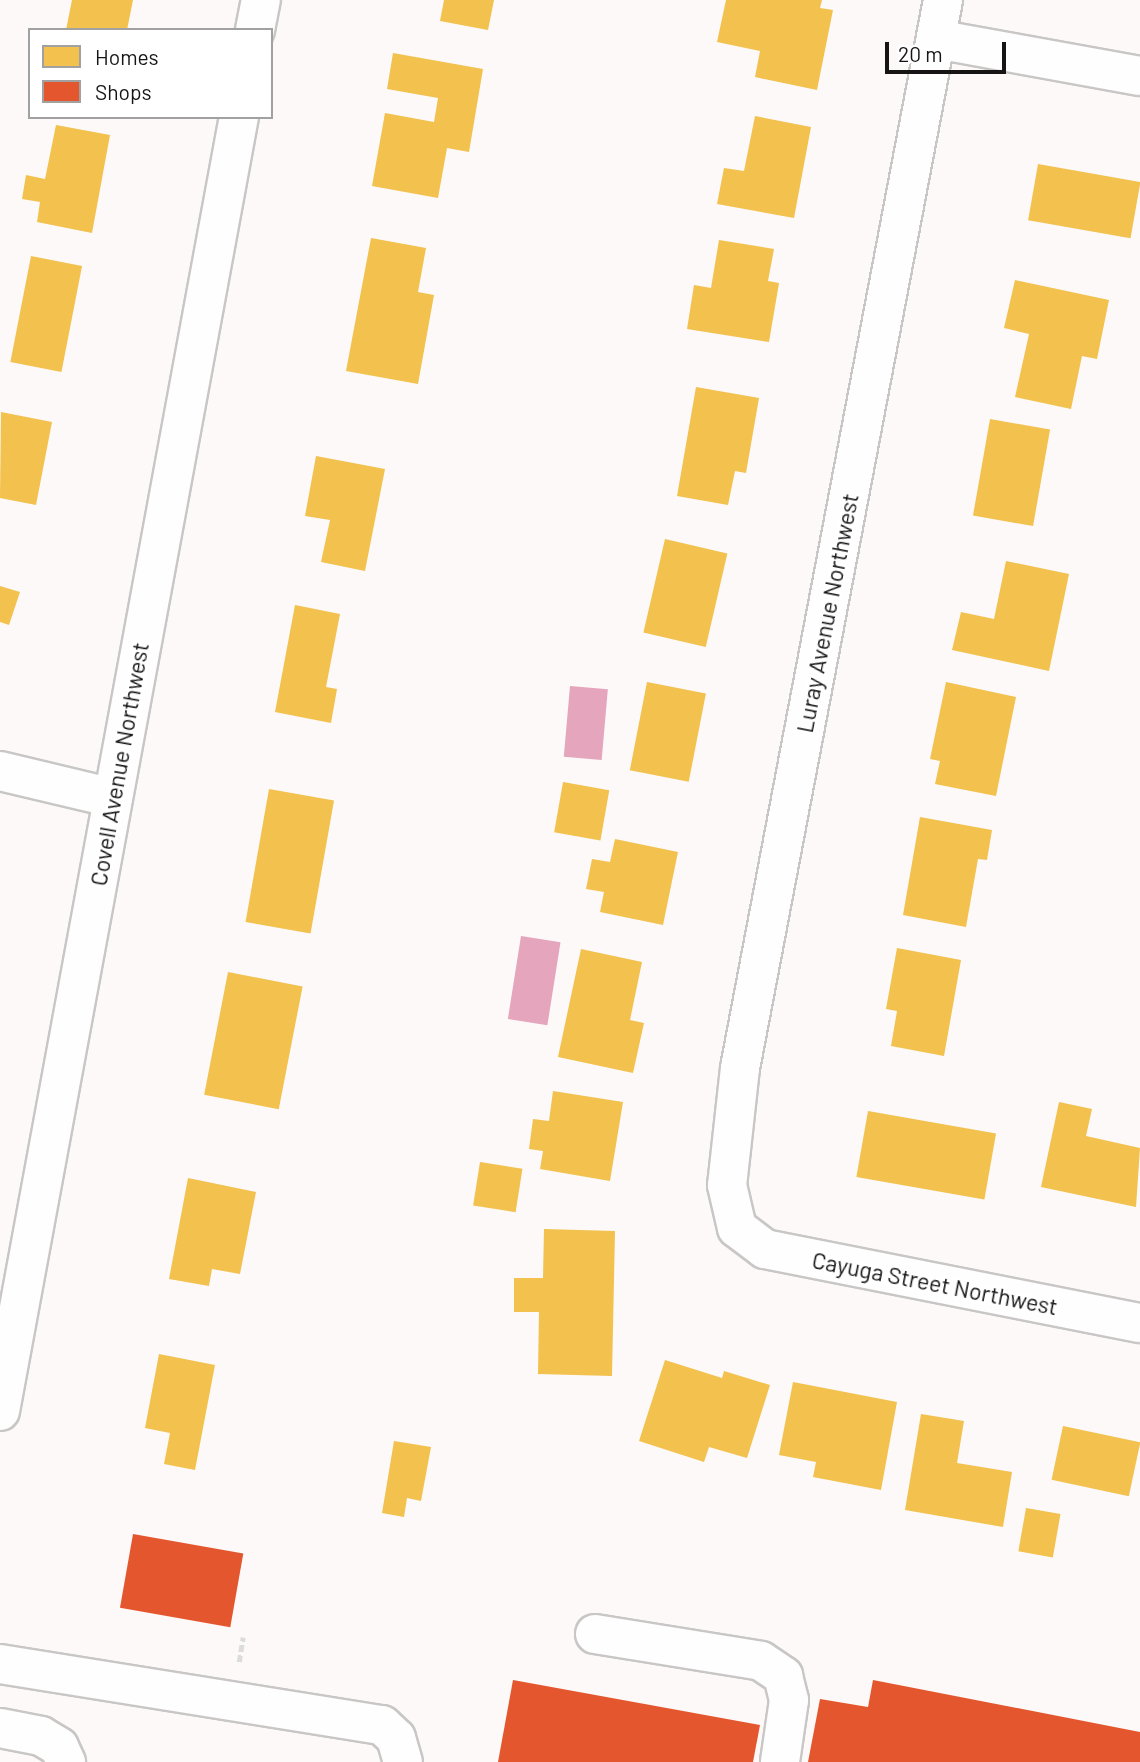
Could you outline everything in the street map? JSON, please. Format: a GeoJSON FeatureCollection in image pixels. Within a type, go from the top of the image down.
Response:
{"type":"FeatureCollection","features":[{"type":"Feature","properties":{"kind":"street"},"geometry":{"type":"LineString","coordinates":[[255,28],[261,0]]}},
{"type":"Feature","properties":{"kind":"street","name":"Luray Avenue Northwest"},"geometry":{"type":"LineString","coordinates":[[737,1228],[727,1185],[740,1068],[943,0]]}},
{"type":"Feature","properties":{"kind":"street"},"geometry":{"type":"LineString","coordinates":[[936,39],[1140,76]]}},
{"type":"Feature","properties":{"kind":"street","name":"Covell Avenue Northwest"},"geometry":{"type":"LineString","coordinates":[[0,1411],[239,119]]}},
{"type":"Feature","properties":{"kind":"street"},"geometry":{"type":"LineString","coordinates":[[0,771],[113,798]]}},
{"type":"Feature","properties":{"kind":"street","name":"Cayuga Street Northwest"},"geometry":{"type":"LineString","coordinates":[[737,1228],[765,1249],[1140,1323]]}},
{"type":"Feature","properties":{"kind":"street"},"geometry":{"type":"LineString","coordinates":[[595,1634],[761,1661],[772,1668],[783,1676],[789,1700],[780,1762]]}},
{"type":"Feature","properties":{"kind":"street"},"geometry":{"type":"LineString","coordinates":[[0,1664],[382,1725],[396,1738],[403,1762]]}},
{"type":"Feature","properties":{"kind":"street"},"geometry":{"type":"LineString","coordinates":[[0,1728],[41,1736],[59,1747],[66,1762]]}},
{"type":"Feature","properties":{"kind":"shaded area"},"geometry":{"type":"Polygon","coordinates":[[[570,686],[608,689],[602,760],[564,757],[570,686]]]}},
{"type":"Feature","properties":{"kind":"shaded area"},"geometry":{"type":"Polygon","coordinates":[[[521,936],[561,942],[547,1025],[508,1019],[521,936]]]}},
{"type":"Feature","properties":{"kind":"building: Homes"},"geometry":{"type":"Polygon","coordinates":[[[72,0],[133,0],[127,28],[66,28],[72,0]]]}},
{"type":"Feature","properties":{"kind":"building: Homes"},"geometry":{"type":"Polygon","coordinates":[[[444,0],[494,0],[488,30],[440,21],[444,0]]]}},
{"type":"Feature","properties":{"kind":"building: Homes"},"geometry":{"type":"Polygon","coordinates":[[[726,0],[822,0],[820,8],[833,10],[817,90],[755,77],[760,51],[717,42],[726,0]]]}},
{"type":"Feature","properties":{"kind":"building: Homes"},"geometry":{"type":"Polygon","coordinates":[[[393,53],[483,69],[469,152],[447,148],[438,198],[372,186],[385,113],[434,122],[438,98],[387,89],[393,53]]]}},
{"type":"Feature","properties":{"kind":"building: Homes"},"geometry":{"type":"Polygon","coordinates":[[[755,116],[811,127],[794,218],[717,204],[724,168],[744,171],[755,116]]]}},
{"type":"Feature","properties":{"kind":"building: Homes"},"geometry":{"type":"Polygon","coordinates":[[[56,125],[110,135],[92,233],[37,222],[40,202],[22,199],[26,175],[45,179],[56,125]]]}},
{"type":"Feature","properties":{"kind":"building: Homes"},"geometry":{"type":"Polygon","coordinates":[[[1038,164],[1140,182],[1131,238],[1028,220],[1038,164]]]}},
{"type":"Feature","properties":{"kind":"building: Homes"},"geometry":{"type":"Polygon","coordinates":[[[371,238],[426,248],[418,292],[434,295],[418,384],[346,371],[371,238]]]}},
{"type":"Feature","properties":{"kind":"building: Homes"},"geometry":{"type":"Polygon","coordinates":[[[719,240],[774,249],[768,281],[779,283],[769,342],[687,329],[694,285],[711,288],[719,240]]]}},
{"type":"Feature","properties":{"kind":"building: Homes"},"geometry":{"type":"Polygon","coordinates":[[[31,256],[82,266],[61,372],[10,362],[31,256]]]}},
{"type":"Feature","properties":{"kind":"building: Homes"},"geometry":{"type":"Polygon","coordinates":[[[1015,280],[1109,300],[1097,359],[1082,356],[1071,409],[1015,397],[1029,334],[1004,328],[1015,280]]]}},
{"type":"Feature","properties":{"kind":"building: Homes"},"geometry":{"type":"Polygon","coordinates":[[[696,387],[759,398],[746,473],[735,471],[728,505],[677,496],[696,387]]]}},
{"type":"Feature","properties":{"kind":"building: Homes"},"geometry":{"type":"Polygon","coordinates":[[[1,412],[52,422],[36,505],[0,498],[1,412]]]}},
{"type":"Feature","properties":{"kind":"building: Homes"},"geometry":{"type":"Polygon","coordinates":[[[990,419],[1050,430],[1033,526],[973,516],[990,419]]]}},
{"type":"Feature","properties":{"kind":"building: Homes"},"geometry":{"type":"Polygon","coordinates":[[[316,456],[385,469],[365,571],[321,562],[330,520],[305,516],[316,456]]]}},
{"type":"Feature","properties":{"kind":"building: Homes"},"geometry":{"type":"Polygon","coordinates":[[[665,539],[727,553],[706,647],[643,633],[665,539]]]}},
{"type":"Feature","properties":{"kind":"building: Homes"},"geometry":{"type":"Polygon","coordinates":[[[1006,561],[1069,574],[1049,671],[952,650],[961,612],[994,619],[1006,561]]]}},
{"type":"Feature","properties":{"kind":"building: Homes"},"geometry":{"type":"Polygon","coordinates":[[[0,586],[20,592],[9,625],[0,622],[0,586]]]}},
{"type":"Feature","properties":{"kind":"building: Homes"},"geometry":{"type":"Polygon","coordinates":[[[295,605],[340,614],[326,687],[337,689],[331,723],[275,712],[295,605]]]}},
{"type":"Feature","properties":{"kind":"building: Homes"},"geometry":{"type":"Polygon","coordinates":[[[647,682],[706,693],[689,782],[630,770],[647,682]]]}},
{"type":"Feature","properties":{"kind":"building: Homes"},"geometry":{"type":"Polygon","coordinates":[[[946,682],[1016,697],[996,796],[935,784],[940,761],[930,759],[946,682]]]}},
{"type":"Feature","properties":{"kind":"building: Homes"},"geometry":{"type":"Polygon","coordinates":[[[563,782],[609,790],[600,840],[554,832],[563,782]]]}},
{"type":"Feature","properties":{"kind":"building: Homes"},"geometry":{"type":"Polygon","coordinates":[[[269,789],[334,800],[311,933],[246,922],[269,789]]]}},
{"type":"Feature","properties":{"kind":"building: Homes"},"geometry":{"type":"Polygon","coordinates":[[[920,817],[992,830],[987,860],[978,859],[966,927],[903,915],[920,817]]]}},
{"type":"Feature","properties":{"kind":"building: Homes"},"geometry":{"type":"Polygon","coordinates":[[[615,839],[678,852],[663,925],[600,912],[604,892],[586,889],[592,859],[610,862],[615,839]]]}},
{"type":"Feature","properties":{"kind":"building: Homes"},"geometry":{"type":"Polygon","coordinates":[[[897,948],[961,960],[944,1056],[891,1046],[897,1011],[886,1009],[897,948]]]}},
{"type":"Feature","properties":{"kind":"building: Homes"},"geometry":{"type":"Polygon","coordinates":[[[581,949],[642,962],[630,1020],[644,1023],[633,1073],[558,1057],[581,949]]]}},
{"type":"Feature","properties":{"kind":"building: Homes"},"geometry":{"type":"Polygon","coordinates":[[[228,972],[303,987],[279,1109],[204,1095],[228,972]]]}},
{"type":"Feature","properties":{"kind":"building: Homes"},"geometry":{"type":"Polygon","coordinates":[[[553,1091],[623,1102],[610,1181],[540,1169],[543,1151],[529,1149],[533,1119],[549,1121],[553,1091]]]}},
{"type":"Feature","properties":{"kind":"building: Homes"},"geometry":{"type":"Polygon","coordinates":[[[1059,1102],[1092,1109],[1086,1136],[1140,1148],[1136,1207],[1041,1187],[1059,1102]]]}},
{"type":"Feature","properties":{"kind":"building: Homes"},"geometry":{"type":"Polygon","coordinates":[[[868,1111],[996,1134],[984,1200],[856,1177],[868,1111]]]}},
{"type":"Feature","properties":{"kind":"building: Homes"},"geometry":{"type":"Polygon","coordinates":[[[480,1162],[522,1169],[516,1212],[473,1205],[480,1162]]]}},
{"type":"Feature","properties":{"kind":"building: Homes"},"geometry":{"type":"Polygon","coordinates":[[[188,1178],[256,1192],[240,1274],[212,1269],[209,1286],[169,1279],[188,1178]]]}},
{"type":"Feature","properties":{"kind":"building: Homes"},"geometry":{"type":"Polygon","coordinates":[[[544,1229],[615,1231],[612,1376],[538,1374],[539,1312],[514,1312],[514,1278],[543,1278],[544,1229]]]}},
{"type":"Feature","properties":{"kind":"building: Homes"},"geometry":{"type":"Polygon","coordinates":[[[159,1354],[215,1365],[195,1470],[164,1464],[170,1433],[145,1428],[159,1354]]]}},
{"type":"Feature","properties":{"kind":"building: Homes"},"geometry":{"type":"Polygon","coordinates":[[[665,1360],[722,1378],[724,1371],[770,1385],[747,1458],[709,1447],[704,1462],[639,1441],[665,1360]]]}},
{"type":"Feature","properties":{"kind":"building: Homes"},"geometry":{"type":"Polygon","coordinates":[[[793,1382],[897,1402],[881,1490],[813,1477],[816,1462],[779,1455],[793,1382]]]}},
{"type":"Feature","properties":{"kind":"building: Homes"},"geometry":{"type":"Polygon","coordinates":[[[921,1414],[964,1421],[957,1463],[1012,1472],[1003,1527],[905,1510],[921,1414]]]}},
{"type":"Feature","properties":{"kind":"building: Homes"},"geometry":{"type":"Polygon","coordinates":[[[1063,1426],[1140,1442],[1129,1496],[1052,1480],[1063,1426]]]}},
{"type":"Feature","properties":{"kind":"building: Homes"},"geometry":{"type":"Polygon","coordinates":[[[394,1441],[431,1447],[421,1501],[407,1498],[404,1517],[382,1513],[394,1441]]]}},
{"type":"Feature","properties":{"kind":"building: Homes"},"geometry":{"type":"Polygon","coordinates":[[[1026,1508],[1060,1514],[1053,1557],[1018,1551],[1026,1508]]]}},
{"type":"Feature","properties":{"kind":"building: Shops"},"geometry":{"type":"Polygon","coordinates":[[[133,1534],[243,1553],[230,1627],[120,1608],[133,1534]]]}},
{"type":"Feature","properties":{"kind":"building: Shops"},"geometry":{"type":"Polygon","coordinates":[[[513,1680],[760,1725],[753,1762],[498,1762],[513,1680]]]}},
{"type":"Feature","properties":{"kind":"building: Shops"},"geometry":{"type":"Polygon","coordinates":[[[873,1680],[1140,1732],[1140,1762],[808,1762],[820,1699],[868,1707],[873,1680]]]}}]}
